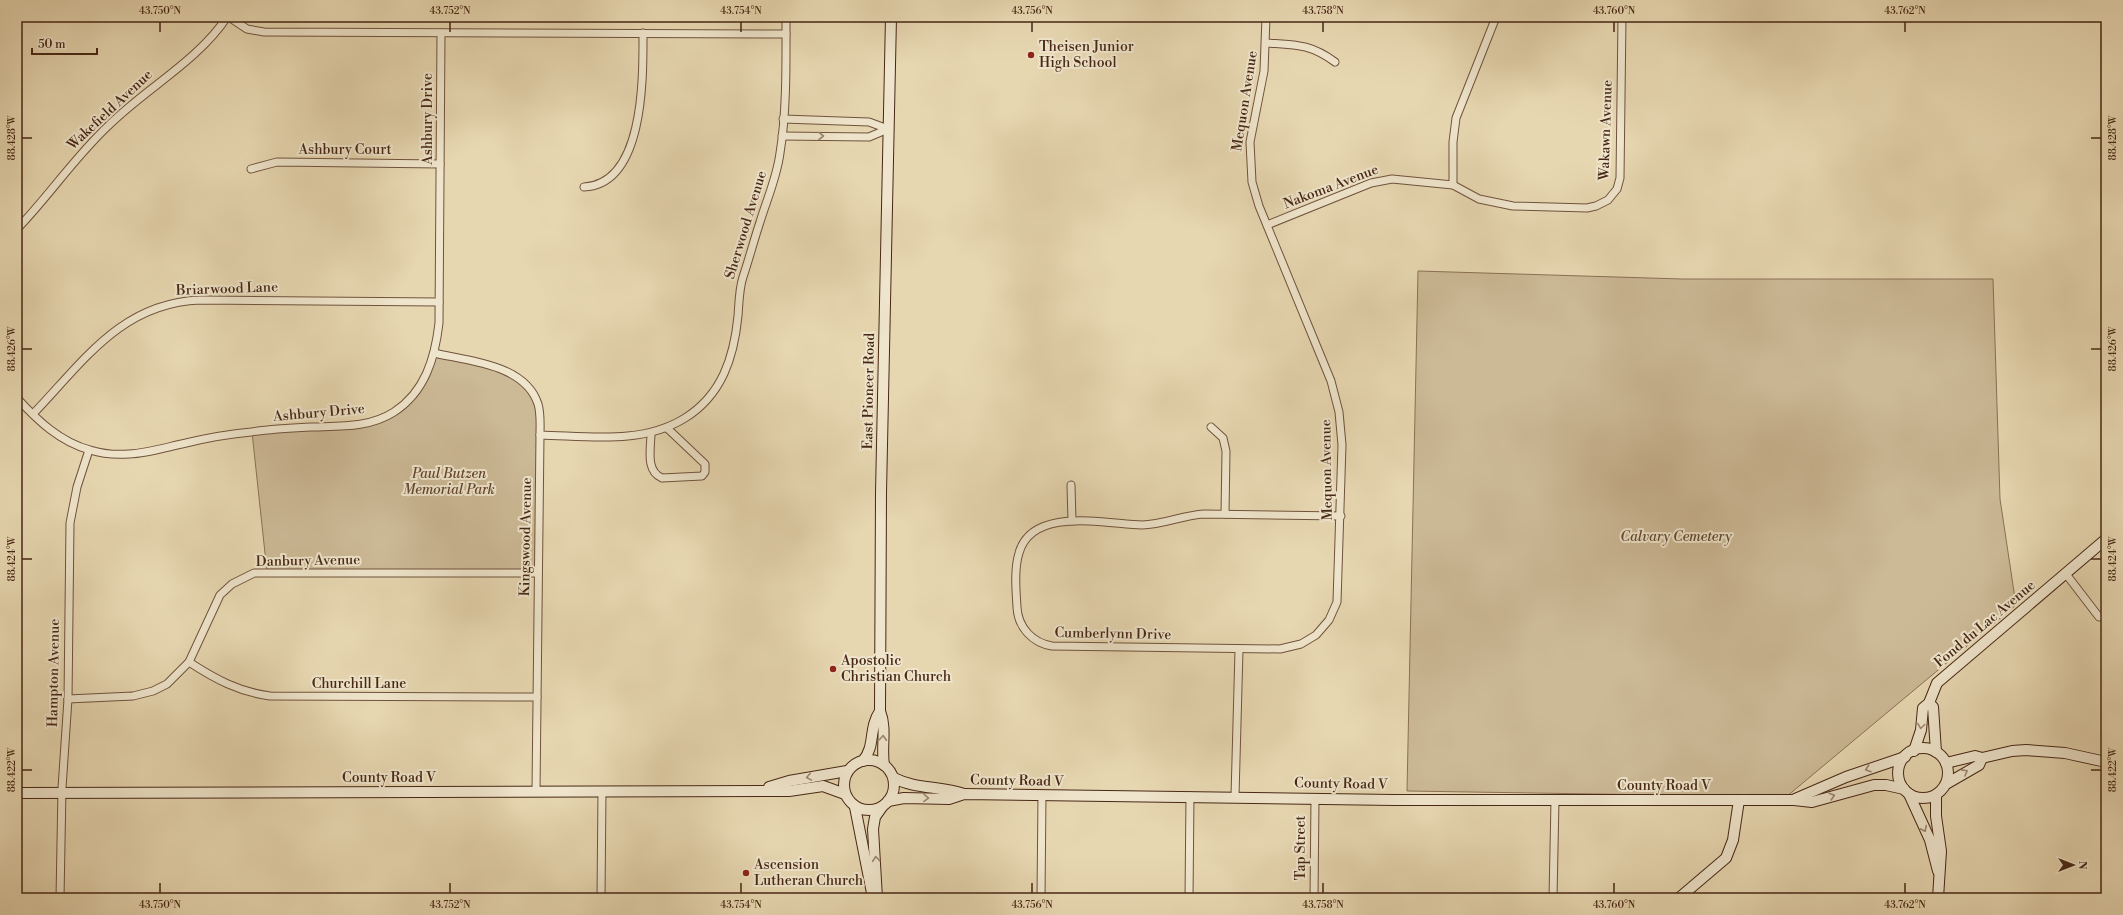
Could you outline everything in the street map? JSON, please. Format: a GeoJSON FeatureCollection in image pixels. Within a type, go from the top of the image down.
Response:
{"type":"FeatureCollection","features":[{"type":"Feature","properties":{"kind":"main road","name":"East Pioneer Road"},"geometry":{"type":"LineString","coordinates":[[864,761],[871,746],[874,721],[880,711],[882,462],[891,17]]}},
{"type":"Feature","properties":{"kind":"main road","name":"Fond du Lac Avenue"},"geometry":{"type":"LineString","coordinates":[[1914,750],[1921,730],[1923,708],[1928,703],[1937,683],[2106,539]]}},
{"type":"Feature","properties":{"kind":"main road"},"geometry":{"type":"LineString","coordinates":[[1928,703],[1933,707],[1936,752]]}},
{"type":"Feature","properties":{"kind":"main road"},"geometry":{"type":"LineString","coordinates":[[880,711],[884,722],[882,753],[884,765],[894,778],[905,783],[949,788],[964,794]]}},
{"type":"Feature","properties":{"kind":"main road"},"geometry":{"type":"LineString","coordinates":[[1794,800],[1846,777],[1905,757],[1914,750],[1923,748],[1936,752],[1946,763],[1948,777],[1946,784]]}},
{"type":"Feature","properties":{"kind":"main road"},"geometry":{"type":"LineString","coordinates":[[1946,763],[1976,756],[1982,758],[2012,751],[2034,750],[2074,754],[2106,762]]}},
{"type":"Feature","properties":{"kind":"main road"},"geometry":{"type":"LineString","coordinates":[[1905,757],[1899,769],[1898,776],[1930,840],[1939,873]]}},
{"type":"Feature","properties":{"kind":"main road"},"geometry":{"type":"LineString","coordinates":[[1794,800],[1812,802],[1874,785],[1886,785],[1922,798],[1936,795],[1946,784],[1979,765],[1982,758]]}},
{"type":"Feature","properties":{"kind":"main road"},"geometry":{"type":"LineString","coordinates":[[884,765],[869,760],[855,764],[848,771],[845,794],[848,801],[855,807],[869,811],[885,804]]}},
{"type":"Feature","properties":{"kind":"main road","name":"County Road V"},"geometry":{"type":"LineString","coordinates":[[761,790],[788,781],[848,771]]}},
{"type":"Feature","properties":{"kind":"main road"},"geometry":{"type":"LineString","coordinates":[[877,898],[873,829],[875,817],[892,795],[894,778]]}},
{"type":"Feature","properties":{"kind":"main road","name":"County Road V"},"geometry":{"type":"LineString","coordinates":[[17,793],[789,790],[823,786],[845,794]]}},
{"type":"Feature","properties":{"kind":"main road","name":"County Road V"},"geometry":{"type":"LineString","coordinates":[[885,804],[904,798],[949,799],[964,794],[1555,800],[1794,800]]}},
{"type":"Feature","properties":{"kind":"main road"},"geometry":{"type":"LineString","coordinates":[[1936,795],[1936,816],[1941,851],[1938,898]]}},
{"type":"Feature","properties":{"kind":"main road"},"geometry":{"type":"LineString","coordinates":[[1679,898],[1726,858],[1733,840],[1739,800]]}},
{"type":"Feature","properties":{"kind":"main road"},"geometry":{"type":"LineString","coordinates":[[855,807],[873,898]]}},
{"type":"Feature","properties":{"kind":"street"},"geometry":{"type":"LineString","coordinates":[[228,17],[242,27],[259,32],[786,34]]}},
{"type":"Feature","properties":{"kind":"street","name":"Wakefield Avenue"},"geometry":{"type":"LineString","coordinates":[[17,229],[91,142],[141,96],[199,50],[228,17]]}},
{"type":"Feature","properties":{"kind":"street","name":"Sherwood Avenue"},"geometry":{"type":"LineString","coordinates":[[540,435],[629,436],[651,433],[667,428],[685,418],[701,406],[716,388],[728,367],[736,339],[742,277],[775,177],[782,136],[786,17]]}},
{"type":"Feature","properties":{"kind":"street","name":"Mequon Avenue"},"geometry":{"type":"LineString","coordinates":[[1239,650],[1293,647],[1311,639],[1325,626],[1333,614],[1338,596],[1342,445],[1337,402],[1326,370],[1267,225],[1254,189],[1249,159],[1251,133],[1262,86],[1267,43],[1266,17]]}},
{"type":"Feature","properties":{"kind":"street"},"geometry":{"type":"LineString","coordinates":[[1453,185],[1453,142],[1456,118],[1496,17]]}},
{"type":"Feature","properties":{"kind":"street","name":"Wakawn Avenue"},"geometry":{"type":"LineString","coordinates":[[1453,185],[1480,199],[1513,206],[1591,207],[1602,204],[1611,197],[1618,187],[1620,178],[1622,17]]}},
{"type":"Feature","properties":{"kind":"street","name":"Ashbury Drive"},"geometry":{"type":"LineString","coordinates":[[17,398],[33,414],[60,436],[89,450],[110,454],[130,454],[252,432],[355,426],[370,423],[393,412],[414,394],[426,376],[434,353],[438,332],[441,33]]}},
{"type":"Feature","properties":{"kind":"street"},"geometry":{"type":"LineString","coordinates":[[584,187],[594,186],[607,178],[621,163],[632,143],[639,102],[642,34]]}},
{"type":"Feature","properties":{"kind":"street"},"geometry":{"type":"LineString","coordinates":[[1267,43],[1306,46],[1320,52],[1335,62]]}},
{"type":"Feature","properties":{"kind":"street"},"geometry":{"type":"LineString","coordinates":[[783,119],[869,122],[888,129]]}},
{"type":"Feature","properties":{"kind":"street"},"geometry":{"type":"LineString","coordinates":[[782,136],[869,137],[888,129]]}},
{"type":"Feature","properties":{"kind":"street","name":"Ashbury Court"},"geometry":{"type":"LineString","coordinates":[[251,169],[277,162],[440,164]]}},
{"type":"Feature","properties":{"kind":"street","name":"Nakoma Avenue"},"geometry":{"type":"LineString","coordinates":[[1267,225],[1381,180],[1392,179],[1453,185]]}},
{"type":"Feature","properties":{"kind":"street","name":"Briarwood Lane"},"geometry":{"type":"LineString","coordinates":[[33,414],[110,335],[135,317],[162,306],[200,300],[439,302]]}},
{"type":"Feature","properties":{"kind":"street","name":"Kingswood Avenue"},"geometry":{"type":"LineString","coordinates":[[434,353],[504,371],[524,384],[532,393],[538,404],[540,435],[536,791]]}},
{"type":"Feature","properties":{"kind":"street"},"geometry":{"type":"LineString","coordinates":[[1211,427],[1223,438],[1226,451],[1225,514]]}},
{"type":"Feature","properties":{"kind":"street"},"geometry":{"type":"LineString","coordinates":[[651,433],[651,466],[657,475],[662,478],[702,476],[706,472],[705,464],[667,428]]}},
{"type":"Feature","properties":{"kind":"street","name":"Hampton Avenue"},"geometry":{"type":"LineString","coordinates":[[60,898],[62,792],[68,699],[70,523],[76,487],[89,450]]}},
{"type":"Feature","properties":{"kind":"street"},"geometry":{"type":"LineString","coordinates":[[1071,485],[1072,521]]}},
{"type":"Feature","properties":{"kind":"street","name":"Cumberlynn Drive"},"geometry":{"type":"LineString","coordinates":[[1239,650],[1052,646],[1033,639],[1023,628],[1018,614],[1019,552],[1024,541],[1036,529],[1048,524],[1072,521],[1144,525],[1191,515],[1225,514],[1341,516]]}},
{"type":"Feature","properties":{"kind":"street","name":"Danbury Avenue"},"geometry":{"type":"LineString","coordinates":[[68,699],[125,696],[154,691],[167,684],[189,662],[220,595],[232,584],[254,573],[538,573]]}},
{"type":"Feature","properties":{"kind":"street"},"geometry":{"type":"LineString","coordinates":[[2066,574],[2099,617],[2106,616]]}},
{"type":"Feature","properties":{"kind":"street"},"geometry":{"type":"LineString","coordinates":[[1235,796],[1239,650]]}},
{"type":"Feature","properties":{"kind":"street","name":"Churchill Lane"},"geometry":{"type":"LineString","coordinates":[[189,662],[216,680],[236,689],[275,697],[537,697]]}},
{"type":"Feature","properties":{"kind":"street"},"geometry":{"type":"LineString","coordinates":[[601,898],[602,791]]}},
{"type":"Feature","properties":{"kind":"street"},"geometry":{"type":"LineString","coordinates":[[1041,898],[1042,795]]}},
{"type":"Feature","properties":{"kind":"street"},"geometry":{"type":"LineString","coordinates":[[1189,898],[1190,796]]}},
{"type":"Feature","properties":{"kind":"street","name":"Tap Street"},"geometry":{"type":"LineString","coordinates":[[1314,798],[1314,898]]}},
{"type":"Feature","properties":{"kind":"street"},"geometry":{"type":"LineString","coordinates":[[1553,898],[1555,800]]}},
{"type":"Feature","properties":{"kind":"green space","name":"Calvary Cemetery"},"geometry":{"type":"Polygon","coordinates":[[[1418,271],[1682,279],[1993,279],[2000,499],[2016,605],[1786,797],[1407,791],[1418,271]]]}},
{"type":"Feature","properties":{"kind":"green space","name":"Paul Butzen Memorial Park"},"geometry":{"type":"Polygon","coordinates":[[[434,353],[504,371],[519,380],[538,404],[538,573],[267,572],[252,432],[361,425],[393,413],[418,389],[434,353]]]}},
{"type":"Feature","properties":{"kind":"place","name":"Theisen Junior High School"},"geometry":{"type":"Point","coordinates":[1031,55]}},
{"type":"Feature","properties":{"kind":"place","name":"Apostolic Christian Church"},"geometry":{"type":"Point","coordinates":[833,669]}},
{"type":"Feature","properties":{"kind":"place","name":"Ascension Lutheran Church"},"geometry":{"type":"Point","coordinates":[746,873]}}]}
